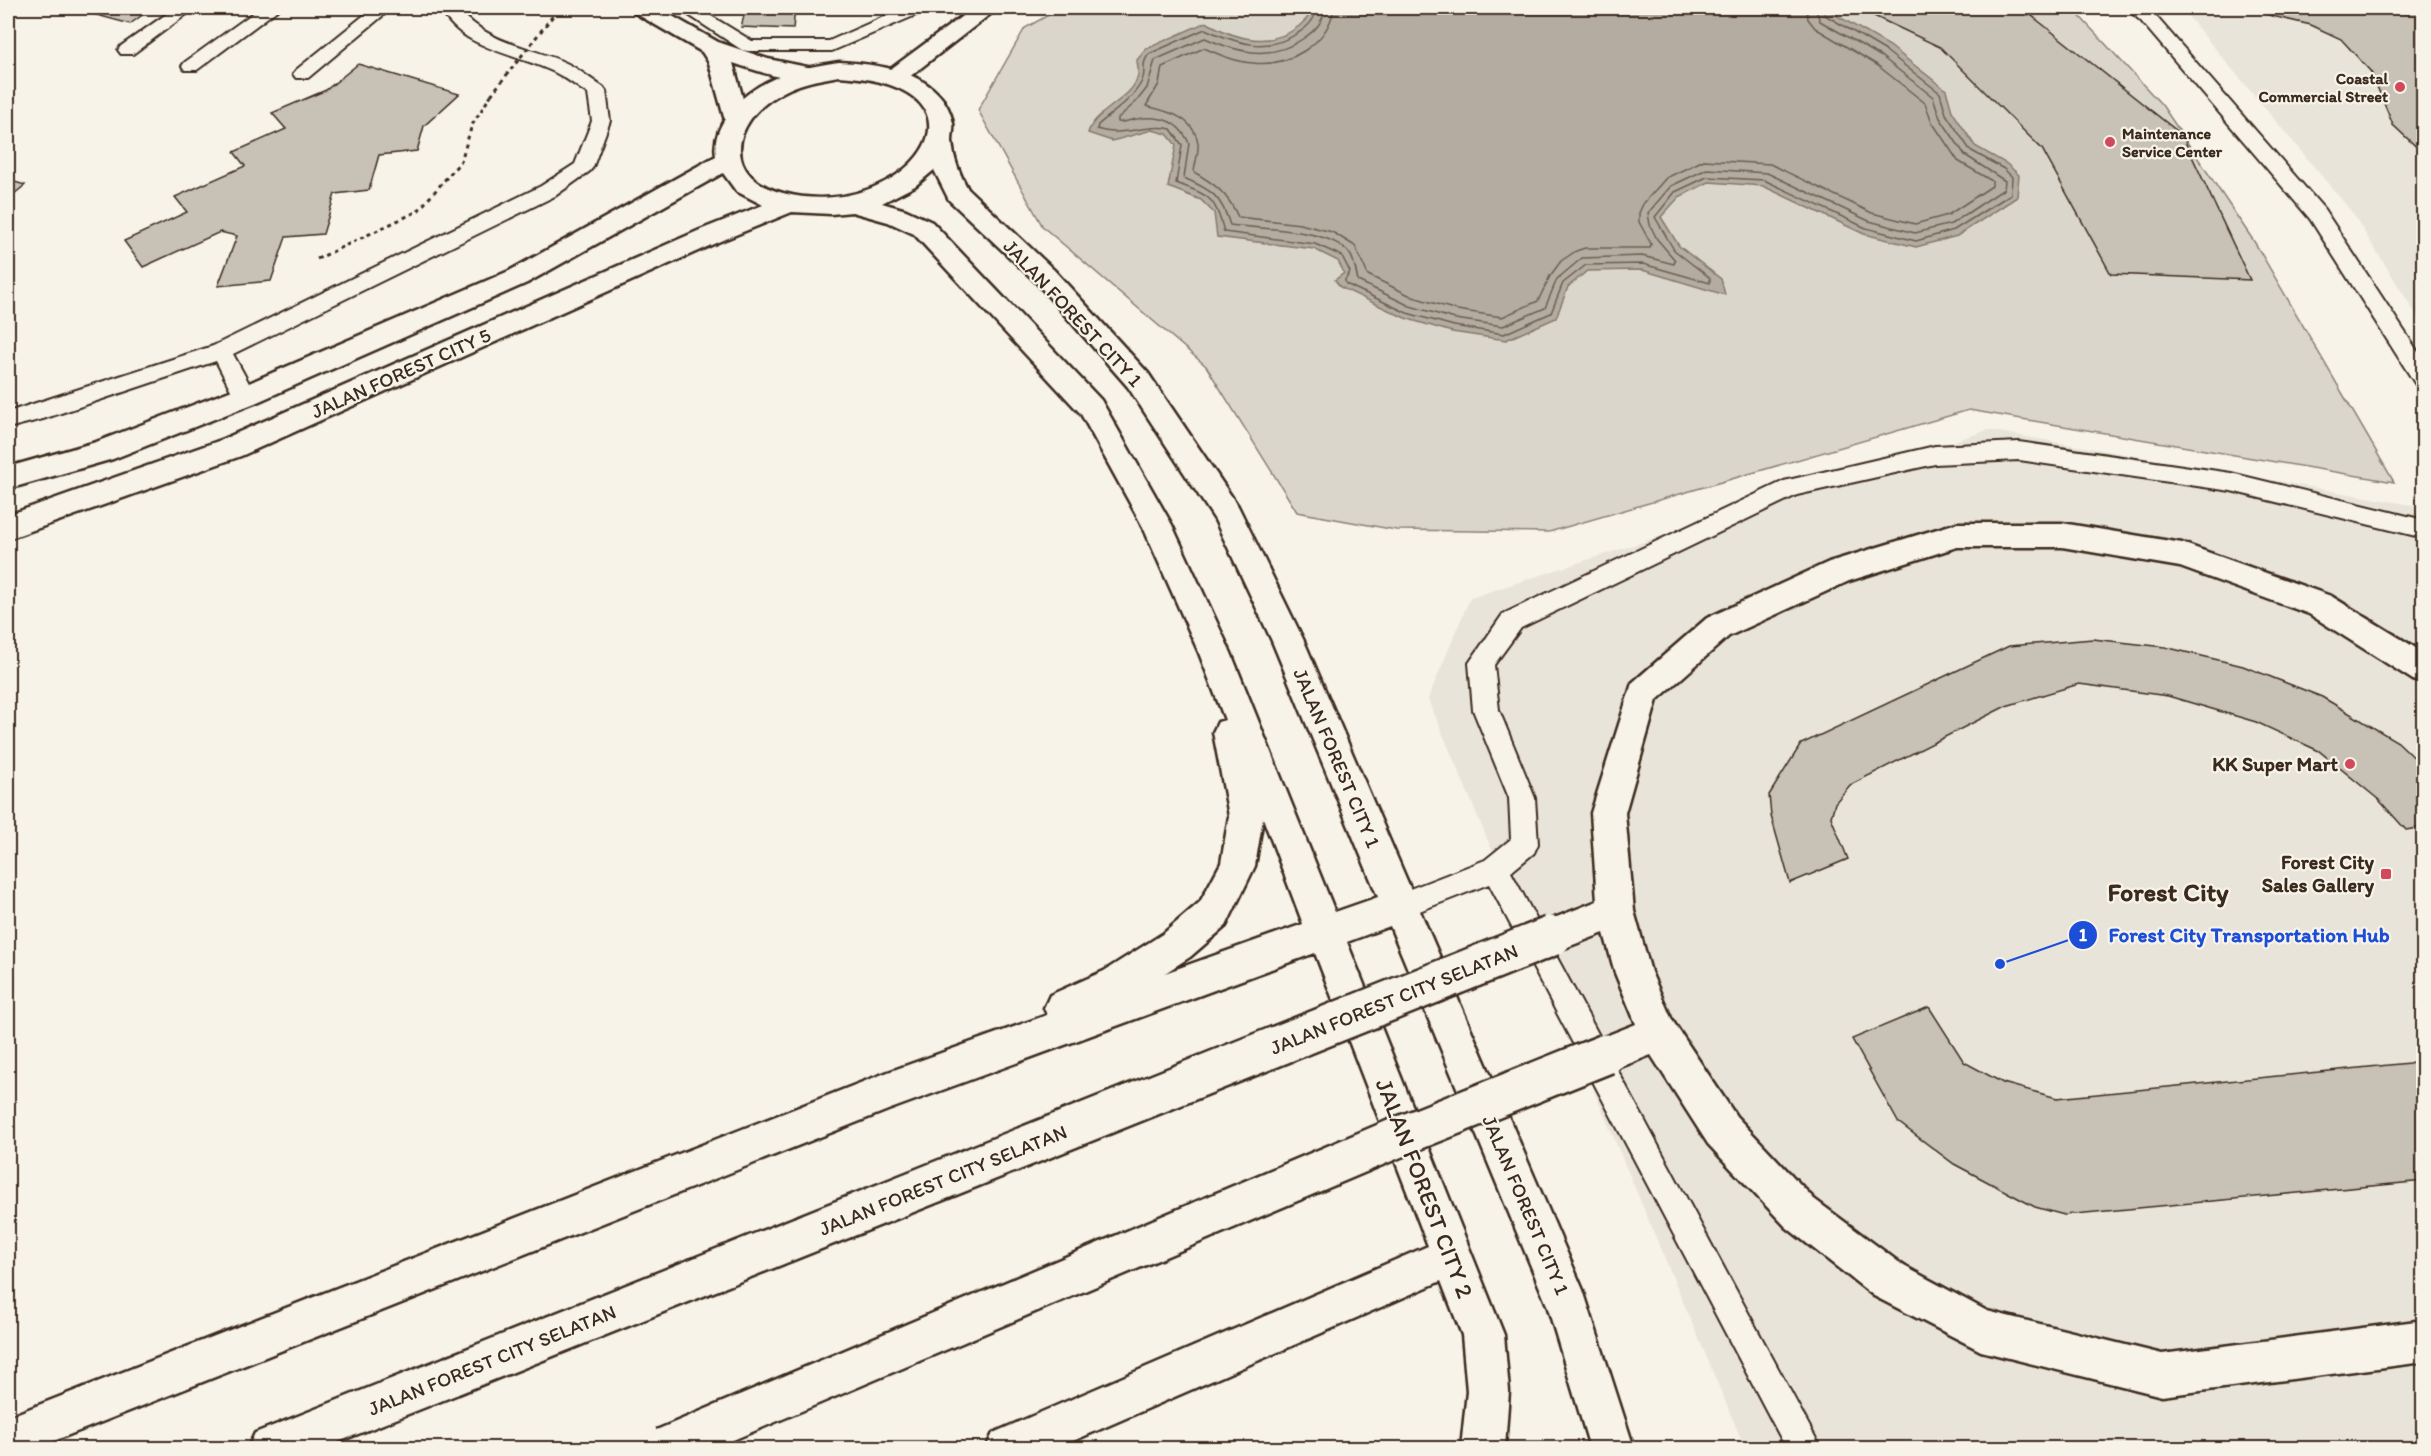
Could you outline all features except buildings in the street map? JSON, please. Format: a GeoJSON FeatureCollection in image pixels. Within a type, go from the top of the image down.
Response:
{"type":"FeatureCollection","features":[{"type":"Feature","properties":{"kind":"street"},"geometry":{"type":"LineString","coordinates":[[643,8],[710,47],[764,65],[809,74]]}},
{"type":"Feature","properties":{"kind":"street"},"geometry":{"type":"LineString","coordinates":[[896,76],[987,8]]}},
{"type":"Feature","properties":{"kind":"street"},"geometry":{"type":"LineString","coordinates":[[710,47],[721,62],[736,117]]}},
{"type":"Feature","properties":{"kind":"street"},"geometry":{"type":"LineString","coordinates":[[839,69],[869,70],[896,76],[918,87],[934,102],[942,121],[940,141],[930,161],[910,179],[883,194],[852,203],[819,207],[788,204],[760,195],[739,180],[727,160],[726,139],[736,117],[755,99],[781,83],[809,74],[839,69]]}},
{"type":"Feature","properties":{"kind":"street","name":"JALAN FOREST CITY 1"},"geometry":{"type":"LineString","coordinates":[[940,141],[947,173],[958,194],[1045,276],[1138,380],[1227,514],[1288,641],[1568,1305],[1612,1449]]}},
{"type":"Feature","properties":{"kind":"street","name":"JALAN FOREST CITY 5"},"geometry":{"type":"LineString","coordinates":[[8,478],[103,451],[245,396],[518,277],[727,160]]}},
{"type":"Feature","properties":{"kind":"street"},"geometry":{"type":"LineString","coordinates":[[852,203],[897,216],[923,228],[1091,406],[1157,525],[1215,652],[1326,934]]}},
{"type":"Feature","properties":{"kind":"street","name":"JALAN FOREST CITY 5"},"geometry":{"type":"LineString","coordinates":[[8,527],[231,447],[709,236],[788,204]]}},
{"type":"Feature","properties":{"kind":"street"},"geometry":{"type":"LineString","coordinates":[[2424,670],[2320,605],[2182,555],[2062,535],[1957,535],[1840,571],[1718,627],[1643,693],[1608,813],[1616,911],[1633,972],[1659,1033],[1722,1130],[1800,1213],[1889,1281],[1981,1330],[2162,1375],[2424,1341]]}},
{"type":"Feature","properties":{"kind":"street"},"geometry":{"type":"LineString","coordinates":[[888,1091],[1116,983],[1177,945],[1213,914],[1238,866],[1246,816],[1215,652]]}},
{"type":"Feature","properties":{"kind":"street"},"geometry":{"type":"LineString","coordinates":[[8,1438],[888,1091],[1400,906]]}},
{"type":"Feature","properties":{"kind":"street","name":"JALAN FOREST CITY SELATAN"},"geometry":{"type":"LineString","coordinates":[[270,1449],[1616,911]]}},
{"type":"Feature","properties":{"kind":"street","name":"JALAN FOREST CITY 2"},"geometry":{"type":"LineString","coordinates":[[1326,934],[1483,1335],[1488,1391],[1484,1449]]}},
{"type":"Feature","properties":{"kind":"street"},"geometry":{"type":"LineString","coordinates":[[664,1449],[1401,1136],[1659,1033]]}},
{"type":"Feature","properties":{"kind":"street"},"geometry":{"type":"LineString","coordinates":[[1008,1449],[1451,1256]]}},
{"type":"Feature","properties":{"kind":"lane"},"geometry":{"type":"LineString","coordinates":[[127,50],[186,8]]}},
{"type":"Feature","properties":{"kind":"lane"},"geometry":{"type":"LineString","coordinates":[[192,66],[271,8]]}},
{"type":"Feature","properties":{"kind":"lane"},"geometry":{"type":"LineString","coordinates":[[302,74],[383,8]]}},
{"type":"Feature","properties":{"kind":"lane"},"geometry":{"type":"LineString","coordinates":[[8,420],[221,351],[548,191],[583,167],[601,121],[597,91],[558,66],[487,43],[463,27],[448,8]]}},
{"type":"Feature","properties":{"kind":"lane"},"geometry":{"type":"LineString","coordinates":[[687,8],[748,46],[832,46],[917,8]]}},
{"type":"Feature","properties":{"kind":"lane"},"geometry":{"type":"LineString","coordinates":[[2134,8],[2147,17],[2318,214],[2424,379]]}},
{"type":"Feature","properties":{"kind":"lane"},"geometry":{"type":"LineString","coordinates":[[221,351],[245,396]]}},
{"type":"Feature","properties":{"kind":"lane"},"geometry":{"type":"LineString","coordinates":[[1400,906],[1495,869],[1525,844],[1522,798],[1486,710],[1481,663],[1512,621],[1792,487],[1935,455],[2019,451],[2231,482],[2424,529]]}},
{"type":"Feature","properties":{"kind":"lane"},"geometry":{"type":"LineString","coordinates":[[1495,869],[1804,1449]]}},
{"type":"Feature","properties":{"kind":"path"},"geometry":{"type":"LineString","coordinates":[[317,259],[418,211],[461,160],[472,126],[491,95],[558,8]]}},
{"type":"Feature","properties":{"kind":"shaded area"},"geometry":{"type":"Polygon","coordinates":[[[1061,8],[2072,8],[2162,105],[2255,243],[2394,482],[1969,410],[1549,532],[1396,530],[1297,512],[1206,366],[1043,227],[978,110],[1025,28],[1061,8]]]}},
{"type":"Feature","properties":{"kind":"shaded area"},"geometry":{"type":"Polygon","coordinates":[[[2181,8],[2423,8],[2423,325],[2351,211],[2181,8]]]}},
{"type":"Feature","properties":{"kind":"shaded area"},"geometry":{"type":"Polygon","coordinates":[[[1988,430],[2423,507],[2423,1448],[1745,1448],[1428,699],[1470,598],[1988,430]]]}},
{"type":"Feature","properties":{"kind":"water"},"geometry":{"type":"Polygon","coordinates":[[[1312,8],[1824,8],[1890,46],[1946,90],[1952,111],[1975,146],[2007,164],[2019,175],[2017,197],[1957,236],[1916,247],[1864,234],[1763,186],[1709,182],[1679,197],[1661,217],[1679,246],[1721,279],[1725,295],[1642,270],[1587,271],[1568,287],[1556,318],[1506,340],[1452,332],[1405,318],[1340,287],[1335,280],[1344,273],[1338,261],[1314,249],[1217,237],[1214,213],[1201,200],[1168,187],[1176,145],[1167,134],[1152,130],[1112,141],[1088,133],[1098,117],[1122,98],[1135,83],[1138,73],[1137,60],[1146,49],[1206,22],[1241,37],[1264,39],[1276,37],[1299,26],[1310,14],[1312,8]]]}},
{"type":"Feature","properties":{"kind":"place","name":"Coastal Commercial Street"},"geometry":{"type":"Point","coordinates":[2400,87]}},
{"type":"Feature","properties":{"kind":"place","name":"Maintenance Service Center"},"geometry":{"type":"Point","coordinates":[2110,142]}},
{"type":"Feature","properties":{"kind":"place","name":"KK Super Mart"},"geometry":{"type":"Point","coordinates":[2350,764]}},
{"type":"Feature","properties":{"kind":"place","name":"Forest City Sales Gallery"},"geometry":{"type":"Point","coordinates":[2386,874]}},
{"type":"Feature","properties":{"kind":"place","name":"Forest City Transportation Hub"},"geometry":{"type":"Point","coordinates":[2000,964]}},
{"type":"Feature","properties":{"kind":"district","name":"Forest City"},"geometry":{"type":"Point","coordinates":[2168,892]}}]}
